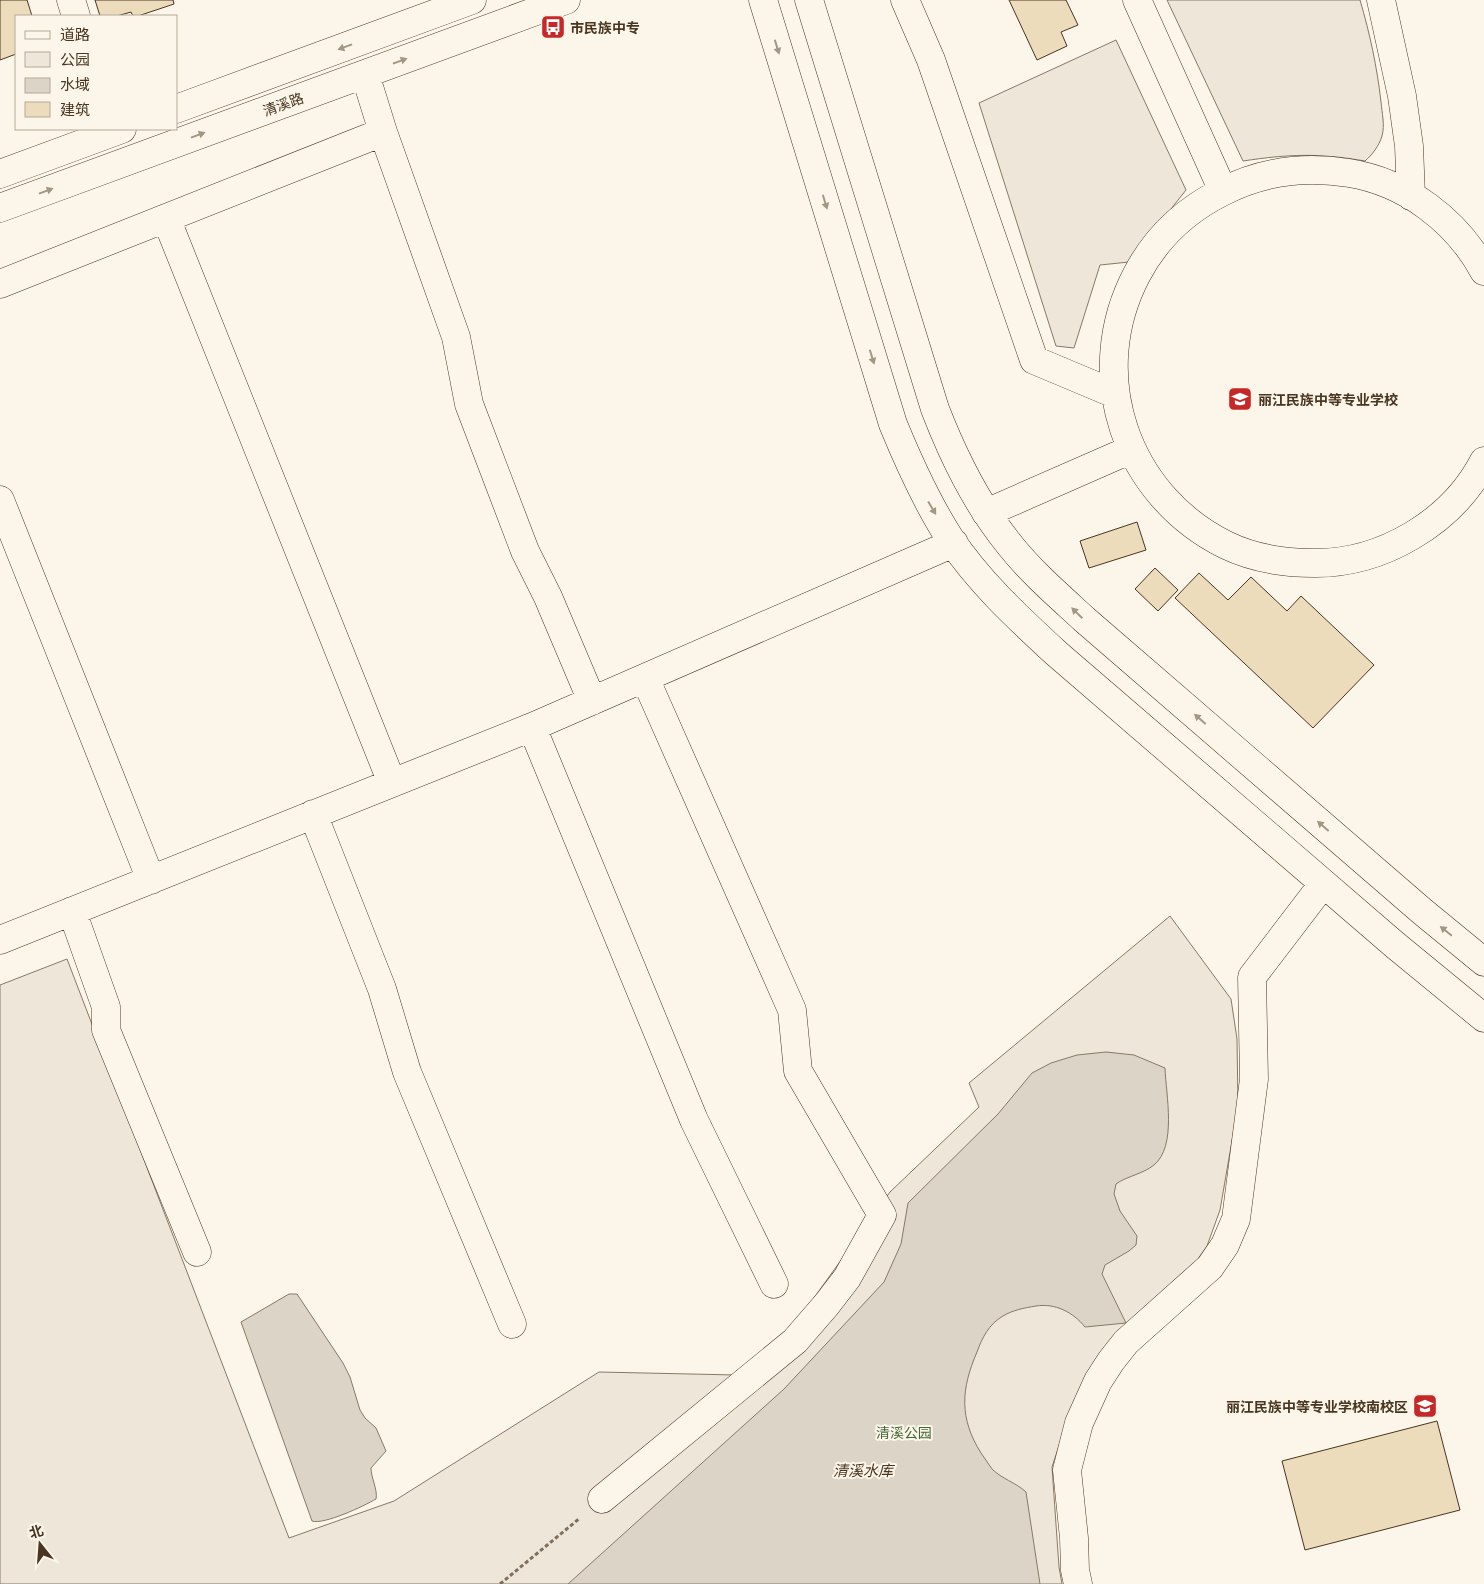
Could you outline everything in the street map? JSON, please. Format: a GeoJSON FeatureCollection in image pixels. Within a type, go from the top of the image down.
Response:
{"type":"FeatureCollection","features":[{"type":"Feature","properties":{"kind":"street"},"geometry":{"type":"LineString","coordinates":[[71,0],[76,15]]}},
{"type":"Feature","properties":{"kind":"street"},"geometry":{"type":"LineString","coordinates":[[178,108],[472,0]]}},
{"type":"Feature","properties":{"kind":"street","name":"清溪路"},"geometry":{"type":"LineString","coordinates":[[0,208],[566,0]]}},
{"type":"Feature","properties":{"kind":"street"},"geometry":{"type":"LineString","coordinates":[[763,0],[893,424],[928,502],[954,543],[1004,604],[1056,653],[1394,945],[1484,1018]]}},
{"type":"Feature","properties":{"kind":"street"},"geometry":{"type":"LineString","coordinates":[[808,0],[934,409],[953,454],[986,513],[1010,545],[1085,620],[1423,912],[1484,962]]}},
{"type":"Feature","properties":{"kind":"street"},"geometry":{"type":"LineString","coordinates":[[905,0],[931,60],[1034,360],[1115,394]]}},
{"type":"Feature","properties":{"kind":"street"},"geometry":{"type":"LineString","coordinates":[[1137,0],[1223,191]]}},
{"type":"Feature","properties":{"kind":"street"},"geometry":{"type":"LineString","coordinates":[[1381,0],[1402,96],[1409,146],[1411,196]]}},
{"type":"Feature","properties":{"kind":"street"},"geometry":{"type":"LineString","coordinates":[[365,74],[383,132],[456,337],[469,404],[525,551],[548,597],[592,701]]}},
{"type":"Feature","properties":{"kind":"street"},"geometry":{"type":"LineString","coordinates":[[0,174],[118,130]]}},
{"type":"Feature","properties":{"kind":"street"},"geometry":{"type":"LineString","coordinates":[[0,284],[383,132]]}},
{"type":"Feature","properties":{"kind":"street"},"geometry":{"type":"LineString","coordinates":[[1484,271],[1458,233],[1436,213],[1411,196],[1383,183],[1355,174],[1325,169],[1295,170],[1265,175],[1236,184],[1209,198],[1185,215],[1163,236],[1144,260],[1120,315],[1114,345],[1113,375],[1115,394],[1124,433],[1154,486],[1175,510],[1200,530],[1235,548],[1258,557],[1289,563],[1321,563],[1353,559],[1384,550],[1412,536],[1438,517],[1461,494],[1484,461]]}},
{"type":"Feature","properties":{"kind":"street"},"geometry":{"type":"LineString","coordinates":[[166,218],[392,783]]}},
{"type":"Feature","properties":{"kind":"street"},"geometry":{"type":"LineString","coordinates":[[986,513],[1132,449]]}},
{"type":"Feature","properties":{"kind":"street"},"geometry":{"type":"LineString","coordinates":[[0,500],[151,880]]}},
{"type":"Feature","properties":{"kind":"street"},"geometry":{"type":"LineString","coordinates":[[0,940],[532,727],[954,543]]}},
{"type":"Feature","properties":{"kind":"street"},"geometry":{"type":"LineString","coordinates":[[602,1499],[795,1341],[847,1278],[882,1215],[798,1071],[792,1010],[645,678]]}},
{"type":"Feature","properties":{"kind":"street"},"geometry":{"type":"LineString","coordinates":[[532,727],[694,1120],[774,1284]]}},
{"type":"Feature","properties":{"kind":"street"},"geometry":{"type":"LineString","coordinates":[[313,814],[382,989],[407,1072],[512,1324]]}},
{"type":"Feature","properties":{"kind":"street"},"geometry":{"type":"LineString","coordinates":[[1078,1584],[1067,1470],[1079,1423],[1098,1381],[1126,1342],[1210,1267],[1232,1233],[1236,1219],[1254,1079],[1252,977],[1323,884]]}},
{"type":"Feature","properties":{"kind":"street"},"geometry":{"type":"LineString","coordinates":[[72,911],[106,1007],[106,1030],[197,1252]]}},
{"type":"Feature","properties":{"kind":"path"},"geometry":{"type":"LineString","coordinates":[[500,1584],[602,1499]]}},
{"type":"Feature","properties":{"kind":"green space"},"geometry":{"type":"Polygon","coordinates":[[[1167,0],[1360,0],[1375,63],[1383,119],[1382,136],[1375,150],[1365,161],[1304,155],[1243,161],[1167,0]]]}},
{"type":"Feature","properties":{"kind":"green space"},"geometry":{"type":"Polygon","coordinates":[[[1116,40],[1186,190],[1129,262],[1100,265],[1074,348],[1056,346],[979,103],[1116,40]]]}},
{"type":"Feature","properties":{"kind":"green space","name":"清溪公园"},"geometry":{"type":"Polygon","coordinates":[[[1170,916],[1231,999],[1237,1039],[1238,1106],[1220,1210],[1207,1246],[1193,1266],[1068,1418],[1052,1467],[1059,1567],[1062,1584],[0,1584],[0,985],[67,959],[289,1538],[394,1501],[599,1372],[736,1375],[788,1334],[890,1192],[979,1107],[969,1083],[1170,916]]]}},
{"type":"Feature","properties":{"kind":"water","name":"清溪水库"},"geometry":{"type":"Polygon","coordinates":[[[1106,1052],[1134,1055],[1165,1068],[1168,1106],[1168,1133],[1166,1146],[1161,1156],[1150,1168],[1116,1184],[1114,1194],[1120,1211],[1137,1236],[1136,1245],[1105,1265],[1102,1274],[1126,1323],[1085,1327],[1069,1313],[1057,1307],[1043,1305],[1011,1312],[998,1319],[984,1337],[972,1366],[965,1391],[966,1415],[969,1428],[981,1453],[992,1469],[1026,1492],[1040,1584],[568,1584],[784,1389],[884,1282],[901,1244],[908,1203],[998,1114],[1032,1073],[1051,1063],[1077,1055],[1106,1052]]]}},
{"type":"Feature","properties":{"kind":"water"},"geometry":{"type":"Polygon","coordinates":[[[289,1294],[297,1294],[343,1363],[350,1377],[360,1410],[365,1418],[376,1428],[386,1451],[371,1468],[376,1499],[344,1514],[325,1520],[312,1521],[241,1322],[289,1294]]]}},
{"type":"Feature","properties":{"kind":"building"},"geometry":{"type":"Polygon","coordinates":[[[0,0],[27,0],[32,15],[15,15],[15,54],[0,60],[0,0]]]}},
{"type":"Feature","properties":{"kind":"building"},"geometry":{"type":"Polygon","coordinates":[[[95,0],[173,0],[174,4],[141,15],[132,15],[131,12],[120,15],[100,15],[95,0]]]}},
{"type":"Feature","properties":{"kind":"building"},"geometry":{"type":"Polygon","coordinates":[[[1009,0],[1066,0],[1078,25],[1061,32],[1067,46],[1037,60],[1009,0]]]}},
{"type":"Feature","properties":{"kind":"building"},"geometry":{"type":"Polygon","coordinates":[[[1137,522],[1146,550],[1089,568],[1080,541],[1137,522]]]}},
{"type":"Feature","properties":{"kind":"building"},"geometry":{"type":"Polygon","coordinates":[[[1155,568],[1178,590],[1158,611],[1135,589],[1155,568]]]}},
{"type":"Feature","properties":{"kind":"building"},"geometry":{"type":"Polygon","coordinates":[[[1199,573],[1228,600],[1251,577],[1287,611],[1301,596],[1374,665],[1313,728],[1175,598],[1199,573]]]}},
{"type":"Feature","properties":{"kind":"building"},"geometry":{"type":"Polygon","coordinates":[[[1437,1421],[1460,1510],[1305,1550],[1282,1461],[1437,1421]]]}},
{"type":"Feature","properties":{"kind":"place","name":"市民族中专"},"geometry":{"type":"Point","coordinates":[553,27]}},
{"type":"Feature","properties":{"kind":"place","name":"丽江民族中等专业学校"},"geometry":{"type":"Point","coordinates":[1240,399]}},
{"type":"Feature","properties":{"kind":"place","name":"丽江民族中等专业学校南校区"},"geometry":{"type":"Point","coordinates":[1425,1406]}}]}
